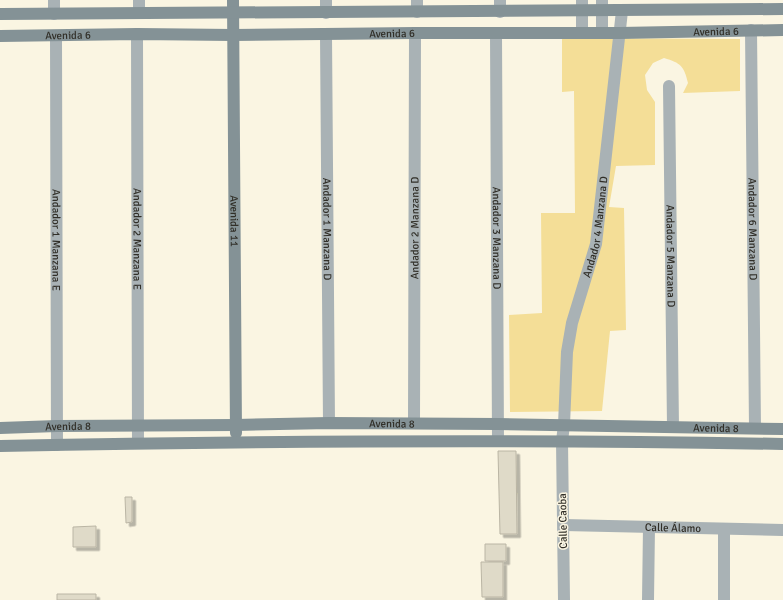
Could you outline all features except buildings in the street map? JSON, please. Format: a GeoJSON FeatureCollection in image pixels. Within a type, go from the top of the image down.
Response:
{"type":"FeatureCollection","features":[{"type":"Feature","properties":{"kind":"street"},"geometry":{"type":"LineString","coordinates":[[54,0],[54,14]]}},
{"type":"Feature","properties":{"kind":"street"},"geometry":{"type":"LineString","coordinates":[[139,0],[139,13]]}},
{"type":"Feature","properties":{"kind":"street","name":"Avenida 11"},"geometry":{"type":"LineString","coordinates":[[233,0],[236,442]]}},
{"type":"Feature","properties":{"kind":"street"},"geometry":{"type":"LineString","coordinates":[[326,0],[326,12]]}},
{"type":"Feature","properties":{"kind":"street","name":"Avenida 6"},"geometry":{"type":"LineString","coordinates":[[0,14],[326,12],[417,6],[602,6],[622,11],[783,10]]}},
{"type":"Feature","properties":{"kind":"street"},"geometry":{"type":"LineString","coordinates":[[582,6],[582,33]]}},
{"type":"Feature","properties":{"kind":"street"},"geometry":{"type":"LineString","coordinates":[[602,6],[602,33]]}},
{"type":"Feature","properties":{"kind":"street","name":"Andador 4 Manzana D"},"geometry":{"type":"LineString","coordinates":[[562,441],[567,352],[572,323],[596,244],[622,11]]}},
{"type":"Feature","properties":{"kind":"street","name":"Andador 6 Manzana D"},"geometry":{"type":"LineString","coordinates":[[752,30],[755,428]]}},
{"type":"Feature","properties":{"kind":"street","name":"Avenida 6"},"geometry":{"type":"LineString","coordinates":[[0,36],[137,34],[496,34],[783,30]]}},
{"type":"Feature","properties":{"kind":"street","name":"Andador 2 Manzana D"},"geometry":{"type":"LineString","coordinates":[[414,33],[414,423]]}},
{"type":"Feature","properties":{"kind":"street","name":"Andador 2 Manzana E"},"geometry":{"type":"LineString","coordinates":[[137,34],[138,443]]}},
{"type":"Feature","properties":{"kind":"street","name":"Andador 1 Manzana D"},"geometry":{"type":"LineString","coordinates":[[326,34],[329,423]]}},
{"type":"Feature","properties":{"kind":"street","name":"Andador 3 Manzana D"},"geometry":{"type":"LineString","coordinates":[[496,34],[498,442]]}},
{"type":"Feature","properties":{"kind":"street","name":"Andador 1 Manzana E"},"geometry":{"type":"LineString","coordinates":[[56,36],[57,445]]}},
{"type":"Feature","properties":{"kind":"street","name":"Andador 5 Manzana D"},"geometry":{"type":"LineString","coordinates":[[669,86],[671,103],[673,427]]}},
{"type":"Feature","properties":{"kind":"street","name":"Avenida 8"},"geometry":{"type":"LineString","coordinates":[[0,428],[57,426],[414,423],[783,429]]}},
{"type":"Feature","properties":{"kind":"street","name":"Avenida 8"},"geometry":{"type":"LineString","coordinates":[[0,446],[236,442],[562,441],[783,444]]}},
{"type":"Feature","properties":{"kind":"street","name":"Calle Caoba"},"geometry":{"type":"LineString","coordinates":[[562,441],[564,600]]}},
{"type":"Feature","properties":{"kind":"street","name":"Calle Álamo"},"geometry":{"type":"LineString","coordinates":[[564,525],[783,530]]}},
{"type":"Feature","properties":{"kind":"street"},"geometry":{"type":"LineString","coordinates":[[648,600],[649,527]]}},
{"type":"Feature","properties":{"kind":"street"},"geometry":{"type":"LineString","coordinates":[[724,529],[724,600]]}},
{"type":"Feature","properties":{"kind":"shaded area"},"geometry":{"type":"Polygon","coordinates":[[[562,38],[740,39],[740,91],[683,93],[688,83],[681,66],[664,58],[653,63],[645,75],[647,90],[655,102],[655,165],[616,166],[609,207],[624,208],[626,330],[610,331],[602,411],[510,412],[509,315],[542,313],[541,213],[575,213],[574,91],[562,92],[562,38]]]}}]}
